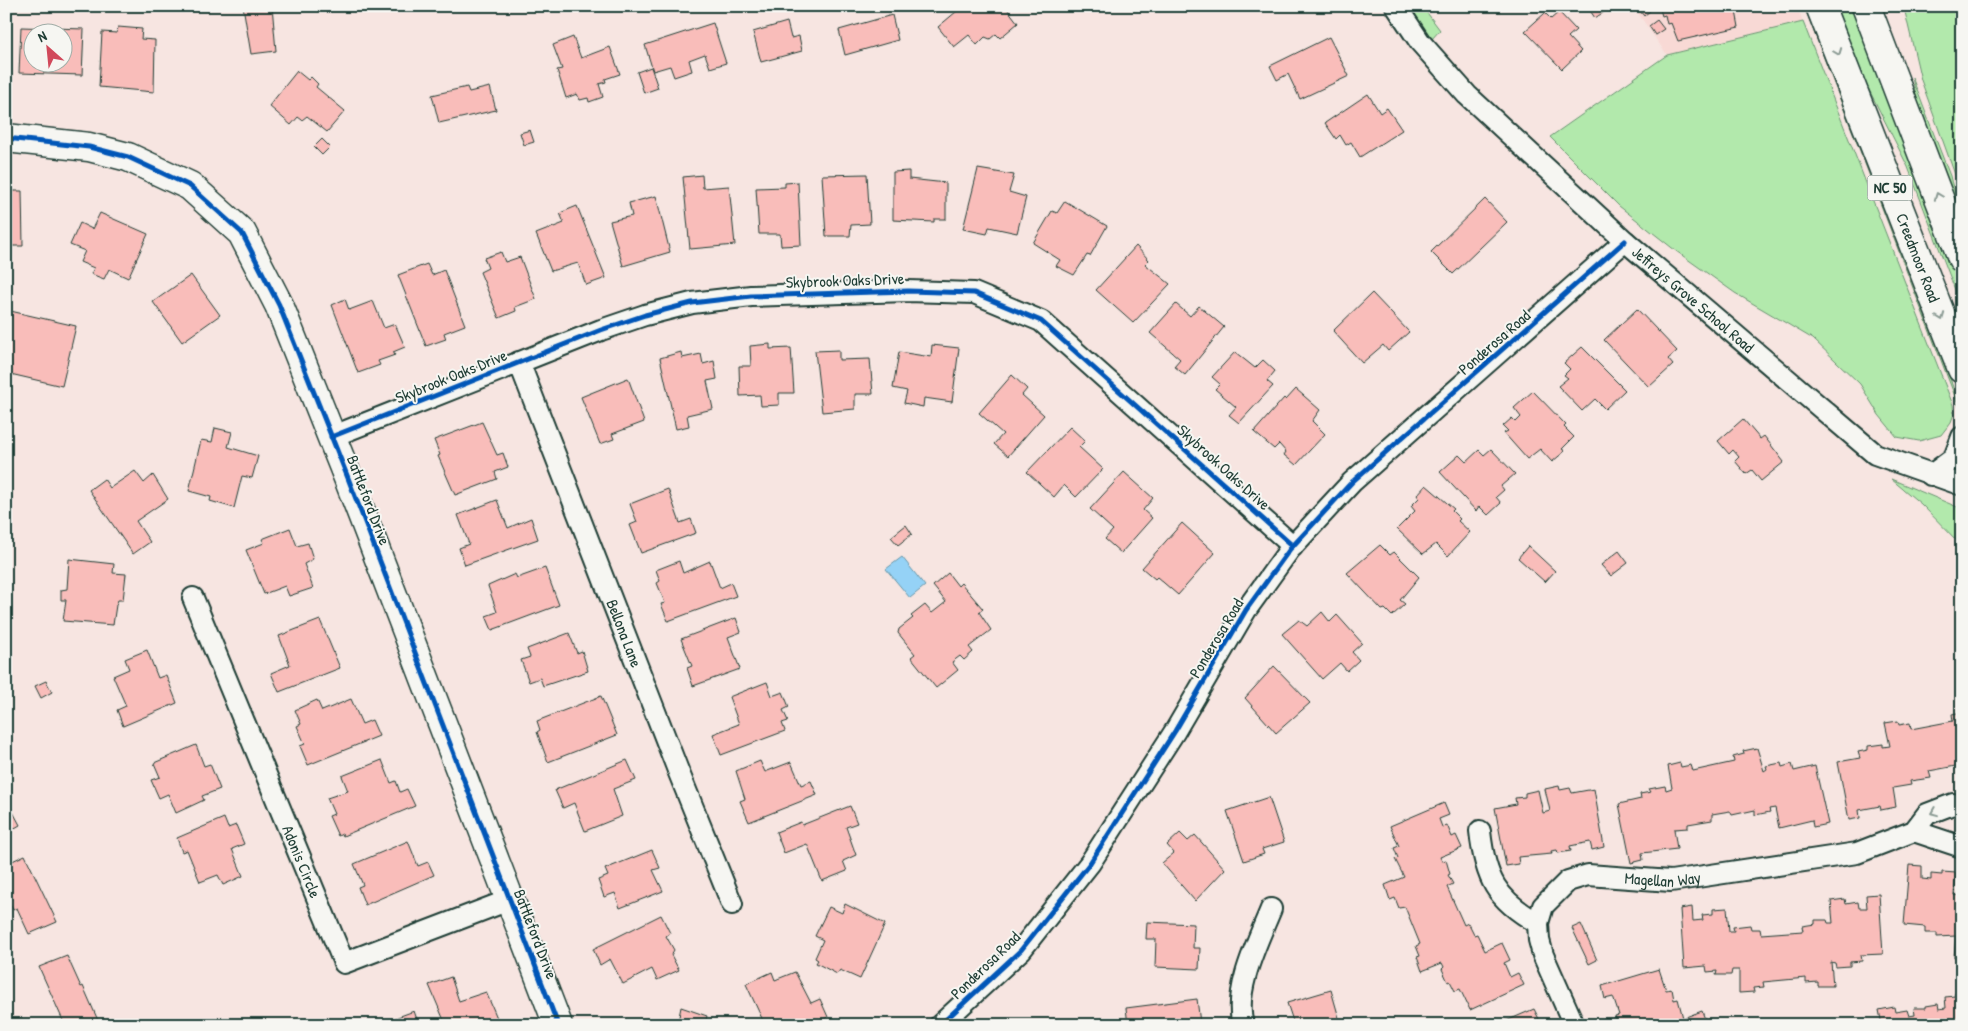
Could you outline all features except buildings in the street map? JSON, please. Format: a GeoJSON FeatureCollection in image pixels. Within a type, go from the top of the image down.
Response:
{"type":"FeatureCollection","features":[{"type":"Feature","properties":{"kind":"street","name":"Jeffreys Grove School Road"},"geometry":{"type":"LineString","coordinates":[[1396,6],[1420,42],[1467,95],[1625,241],[1875,454],[1962,485]]}},
{"type":"Feature","properties":{"kind":"street","name":"Creedmoor Road"},"geometry":{"type":"LineString","coordinates":[[1820,6],[1962,369]]}},
{"type":"Feature","properties":{"kind":"street","name":"NC 50"},"geometry":{"type":"LineString","coordinates":[[1866,6],[1962,258]]}},
{"type":"Feature","properties":{"kind":"street","name":"Battleford Drive"},"geometry":{"type":"LineString","coordinates":[[6,138],[89,147],[128,157],[190,186],[242,233],[279,305],[558,1025]]}},
{"type":"Feature","properties":{"kind":"street","name":"Ponderosa Road"},"geometry":{"type":"LineString","coordinates":[[943,1024],[1021,950],[1090,863],[1175,731],[1246,610],[1293,546],[1352,482],[1625,241]]}},
{"type":"Feature","properties":{"kind":"street","name":"Skybrook Oaks Drive"},"geometry":{"type":"LineString","coordinates":[[331,436],[601,330],[645,315],[692,303],[751,296],[908,291],[974,293],[1041,321],[1293,546]]}},
{"type":"Feature","properties":{"kind":"street","name":"Bellona Lane"},"geometry":{"type":"LineString","coordinates":[[519,362],[675,764],[732,904]]}},
{"type":"Feature","properties":{"kind":"street"},"geometry":{"type":"LineString","coordinates":[[1931,475],[1954,458],[1962,437]]}},
{"type":"Feature","properties":{"kind":"street","name":"Adonis Circle"},"geometry":{"type":"LineString","coordinates":[[193,598],[344,963],[509,900]]}},
{"type":"Feature","properties":{"kind":"street","name":"Magellan Way"},"geometry":{"type":"LineString","coordinates":[[1538,922],[1543,906],[1553,893],[1568,881],[1588,874],[1671,880],[1858,853],[1914,831],[1927,814],[1953,804],[1962,806]]}},
{"type":"Feature","properties":{"kind":"street"},"geometry":{"type":"LineString","coordinates":[[1480,831],[1486,867],[1502,898],[1515,911],[1538,922],[1539,940],[1543,955],[1574,1025]]}},
{"type":"Feature","properties":{"kind":"street"},"geometry":{"type":"LineString","coordinates":[[1914,831],[1962,847]]}},
{"type":"Feature","properties":{"kind":"street"},"geometry":{"type":"LineString","coordinates":[[1243,1025],[1241,1016],[1247,968],[1271,909]]}},
{"type":"Feature","properties":{"kind":"shaded area"},"geometry":{"type":"Polygon","coordinates":[[[1633,6],[1797,6],[1803,22],[1667,55],[1633,6]]]}},
{"type":"Feature","properties":{"kind":"green space"},"geometry":{"type":"Polygon","coordinates":[[[1404,6],[1422,6],[1440,30],[1431,40],[1404,6]]]}},
{"type":"Feature","properties":{"kind":"green space"},"geometry":{"type":"Polygon","coordinates":[[[1804,6],[1809,6],[1948,372],[1961,412],[1804,6]]]}},
{"type":"Feature","properties":{"kind":"green space"},"geometry":{"type":"Polygon","coordinates":[[[1834,6],[1855,6],[1962,287],[1962,308],[1908,167],[1858,68],[1834,6]]]}},
{"type":"Feature","properties":{"kind":"green space"},"geometry":{"type":"Polygon","coordinates":[[[1920,6],[1962,6],[1962,194],[1921,80],[1905,12],[1920,6]]]}},
{"type":"Feature","properties":{"kind":"green space"},"geometry":{"type":"Polygon","coordinates":[[[1803,22],[1953,405],[1954,414],[1951,422],[1941,435],[1919,441],[1897,437],[1879,415],[1860,384],[1813,339],[1735,293],[1676,251],[1619,206],[1550,137],[1667,55],[1803,22]]]}},
{"type":"Feature","properties":{"kind":"green space"},"geometry":{"type":"Polygon","coordinates":[[[1912,77],[1950,176],[1961,209],[1962,221],[1918,105],[1912,77]]]}},
{"type":"Feature","properties":{"kind":"green space"},"geometry":{"type":"Polygon","coordinates":[[[1891,479],[1962,509],[1962,546],[1921,504],[1891,479]]]}},
{"type":"Feature","properties":{"kind":"water"},"geometry":{"type":"Polygon","coordinates":[[[902,557],[925,586],[910,598],[886,569],[902,557]]]}},
{"type":"Feature","properties":{"kind":"cycle path"},"geometry":{"type":"LineString","coordinates":[[6,138],[89,147],[128,157],[190,186],[242,233],[279,305],[348,478],[558,1025]]}},
{"type":"Feature","properties":{"kind":"cycle path"},"geometry":{"type":"LineString","coordinates":[[940,1025],[1021,950],[1090,863],[1175,731],[1246,610],[1290,549],[1352,482],[1625,241]]}},
{"type":"Feature","properties":{"kind":"cycle path"},"geometry":{"type":"LineString","coordinates":[[331,437],[601,330],[645,315],[692,303],[751,296],[908,291],[974,293],[1041,321],[1293,546]]}}]}
